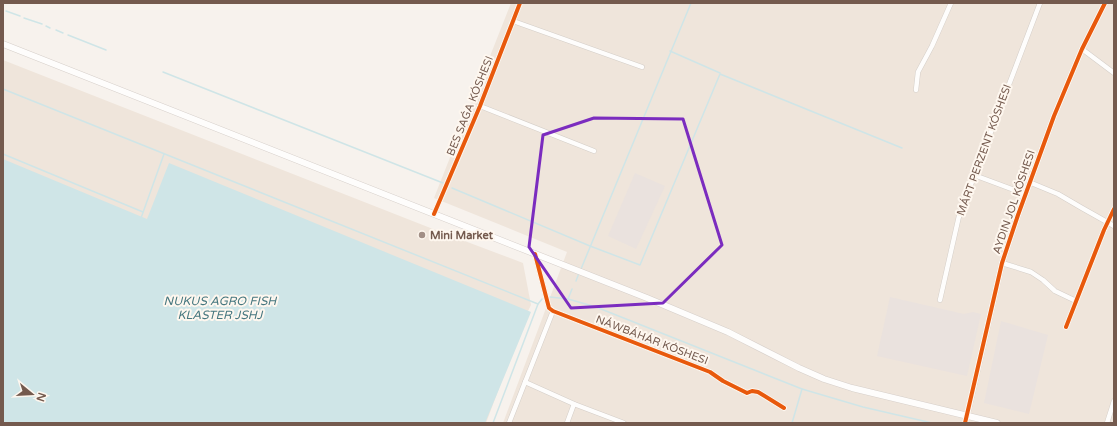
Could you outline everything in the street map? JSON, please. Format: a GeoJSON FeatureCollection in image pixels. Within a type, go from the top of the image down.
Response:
{"type":"FeatureCollection","features":[{"type":"Feature","properties":{"kind":"main road"},"geometry":{"type":"LineString","coordinates":[[3,44],[597,278],[728,332],[824,379],[852,388],[997,423]]}},
{"type":"Feature","properties":{"kind":"street","name":"BES SAǴA KÓSHESI"},"geometry":{"type":"LineString","coordinates":[[434,214],[480,106],[520,3]]}},
{"type":"Feature","properties":{"kind":"street"},"geometry":{"type":"LineString","coordinates":[[916,90],[918,72],[932,46],[951,3]]}},
{"type":"Feature","properties":{"kind":"street","name":"MÁRT PERZENT KÓSHESI"},"geometry":{"type":"LineString","coordinates":[[940,300],[959,216],[1040,3]]}},
{"type":"Feature","properties":{"kind":"street"},"geometry":{"type":"LineString","coordinates":[[965,423],[1002,264],[1029,182],[1054,116],[1082,49],[1105,3]]}},
{"type":"Feature","properties":{"kind":"street"},"geometry":{"type":"LineString","coordinates":[[513,21],[642,67]]}},
{"type":"Feature","properties":{"kind":"street"},"geometry":{"type":"LineString","coordinates":[[1082,49],[1114,73]]}},
{"type":"Feature","properties":{"kind":"street"},"geometry":{"type":"LineString","coordinates":[[480,106],[594,151]]}},
{"type":"Feature","properties":{"kind":"street"},"geometry":{"type":"LineString","coordinates":[[974,175],[1025,194]]}},
{"type":"Feature","properties":{"kind":"street"},"geometry":{"type":"LineString","coordinates":[[1029,182],[1058,194],[1114,226]]}},
{"type":"Feature","properties":{"kind":"street"},"geometry":{"type":"LineString","coordinates":[[1066,327],[1104,230],[1114,209]]}},
{"type":"Feature","properties":{"kind":"street"},"geometry":{"type":"LineString","coordinates":[[509,423],[553,311],[549,308],[535,254]]}},
{"type":"Feature","properties":{"kind":"street"},"geometry":{"type":"LineString","coordinates":[[1002,264],[1030,272],[1043,280],[1055,291],[1076,301]]}},
{"type":"Feature","properties":{"kind":"street","name":"NÁWBÁHÁR KÓSHESI"},"geometry":{"type":"LineString","coordinates":[[553,311],[710,372],[722,382],[747,392],[758,392],[784,408]]}},
{"type":"Feature","properties":{"kind":"street"},"geometry":{"type":"LineString","coordinates":[[525,382],[617,422],[624,423]]}},
{"type":"Feature","properties":{"kind":"street"},"geometry":{"type":"LineString","coordinates":[[567,423],[574,404]]}},
{"type":"Feature","properties":{"kind":"street"},"geometry":{"type":"LineString","coordinates":[[1106,423],[1113,405]]}},
{"type":"Feature","properties":{"kind":"highlighted area"},"geometry":{"type":"Polygon","coordinates":[[[594,118],[683,119],[722,245],[663,303],[571,308],[529,247],[543,135],[594,118]]]}},
{"type":"Feature","properties":{"kind":"shaded area"},"geometry":{"type":"Polygon","coordinates":[[[511,3],[1114,3],[1114,423],[503,423],[567,252],[434,198],[511,3]]]}},
{"type":"Feature","properties":{"kind":"shaded area","name":"NUKUS AGRO FISH KLASTER JSHJ"},"geometry":{"type":"Polygon","coordinates":[[[3,60],[523,263],[531,305],[486,423],[3,423],[3,60]]]}},
{"type":"Feature","properties":{"kind":"shaded area"},"geometry":{"type":"Polygon","coordinates":[[[635,173],[665,186],[636,249],[608,236],[635,173]]]}},
{"type":"Feature","properties":{"kind":"shaded area"},"geometry":{"type":"Polygon","coordinates":[[[890,297],[964,314],[973,312],[981,314],[967,376],[877,356],[890,297]]]}},
{"type":"Feature","properties":{"kind":"shaded area"},"geometry":{"type":"Polygon","coordinates":[[[1001,321],[1048,335],[1029,414],[984,403],[1001,321]]]}},
{"type":"Feature","properties":{"kind":"water","name":"NUKUS AGRO FISH KLASTER JSHJ"},"geometry":{"type":"Polygon","coordinates":[[[3,159],[147,219],[169,163],[531,312],[485,423],[3,423],[3,159]]]}},
{"type":"Feature","properties":{"kind":"waterway"},"geometry":{"type":"LineString","coordinates":[[581,269],[691,3]]}},
{"type":"Feature","properties":{"kind":"waterway"},"geometry":{"type":"LineString","coordinates":[[6,11],[20,16]]}},
{"type":"Feature","properties":{"kind":"waterway"},"geometry":{"type":"LineString","coordinates":[[24,18],[42,24]]}},
{"type":"Feature","properties":{"kind":"waterway"},"geometry":{"type":"LineString","coordinates":[[46,26],[50,28]]}},
{"type":"Feature","properties":{"kind":"waterway"},"geometry":{"type":"LineString","coordinates":[[56,30],[63,33]]}},
{"type":"Feature","properties":{"kind":"waterway"},"geometry":{"type":"LineString","coordinates":[[68,35],[106,50]]}},
{"type":"Feature","properties":{"kind":"waterway"},"geometry":{"type":"LineString","coordinates":[[670,51],[720,73]]}},
{"type":"Feature","properties":{"kind":"waterway"},"geometry":{"type":"LineString","coordinates":[[163,72],[443,183]]}},
{"type":"Feature","properties":{"kind":"waterway"},"geometry":{"type":"LineString","coordinates":[[452,188],[590,246],[640,265],[720,74],[902,148]]}},
{"type":"Feature","properties":{"kind":"waterway"},"geometry":{"type":"LineString","coordinates":[[3,89],[538,304]]}},
{"type":"Feature","properties":{"kind":"waterway"},"geometry":{"type":"LineString","coordinates":[[3,154],[143,212]]}},
{"type":"Feature","properties":{"kind":"waterway"},"geometry":{"type":"LineString","coordinates":[[141,218],[164,154]]}},
{"type":"Feature","properties":{"kind":"waterway"},"geometry":{"type":"LineString","coordinates":[[576,281],[579,273]]}},
{"type":"Feature","properties":{"kind":"waterway"},"geometry":{"type":"LineString","coordinates":[[572,289],[568,299],[596,307],[802,389],[863,407],[932,423]]}},
{"type":"Feature","properties":{"kind":"waterway"},"geometry":{"type":"LineString","coordinates":[[550,297],[568,299]]}},
{"type":"Feature","properties":{"kind":"waterway"},"geometry":{"type":"LineString","coordinates":[[493,423],[538,304],[542,299]]}},
{"type":"Feature","properties":{"kind":"waterway"},"geometry":{"type":"LineString","coordinates":[[792,423],[802,389]]}},
{"type":"Feature","properties":{"kind":"cycle path"},"geometry":{"type":"LineString","coordinates":[[434,214],[480,106],[520,3]]}},
{"type":"Feature","properties":{"kind":"cycle path","name":"AYDIN JOL KÓSHESI"},"geometry":{"type":"LineString","coordinates":[[965,423],[1002,263],[1054,116],[1082,49],[1105,3]]}},
{"type":"Feature","properties":{"kind":"cycle path"},"geometry":{"type":"LineString","coordinates":[[1066,327],[1104,230],[1114,209]]}},
{"type":"Feature","properties":{"kind":"cycle path"},"geometry":{"type":"LineString","coordinates":[[535,254],[549,308],[553,311],[710,372],[723,381],[747,393],[752,391],[758,392],[784,408]]}},
{"type":"Feature","properties":{"kind":"place","name":"Mini Market"},"geometry":{"type":"Point","coordinates":[422,235]}}]}
